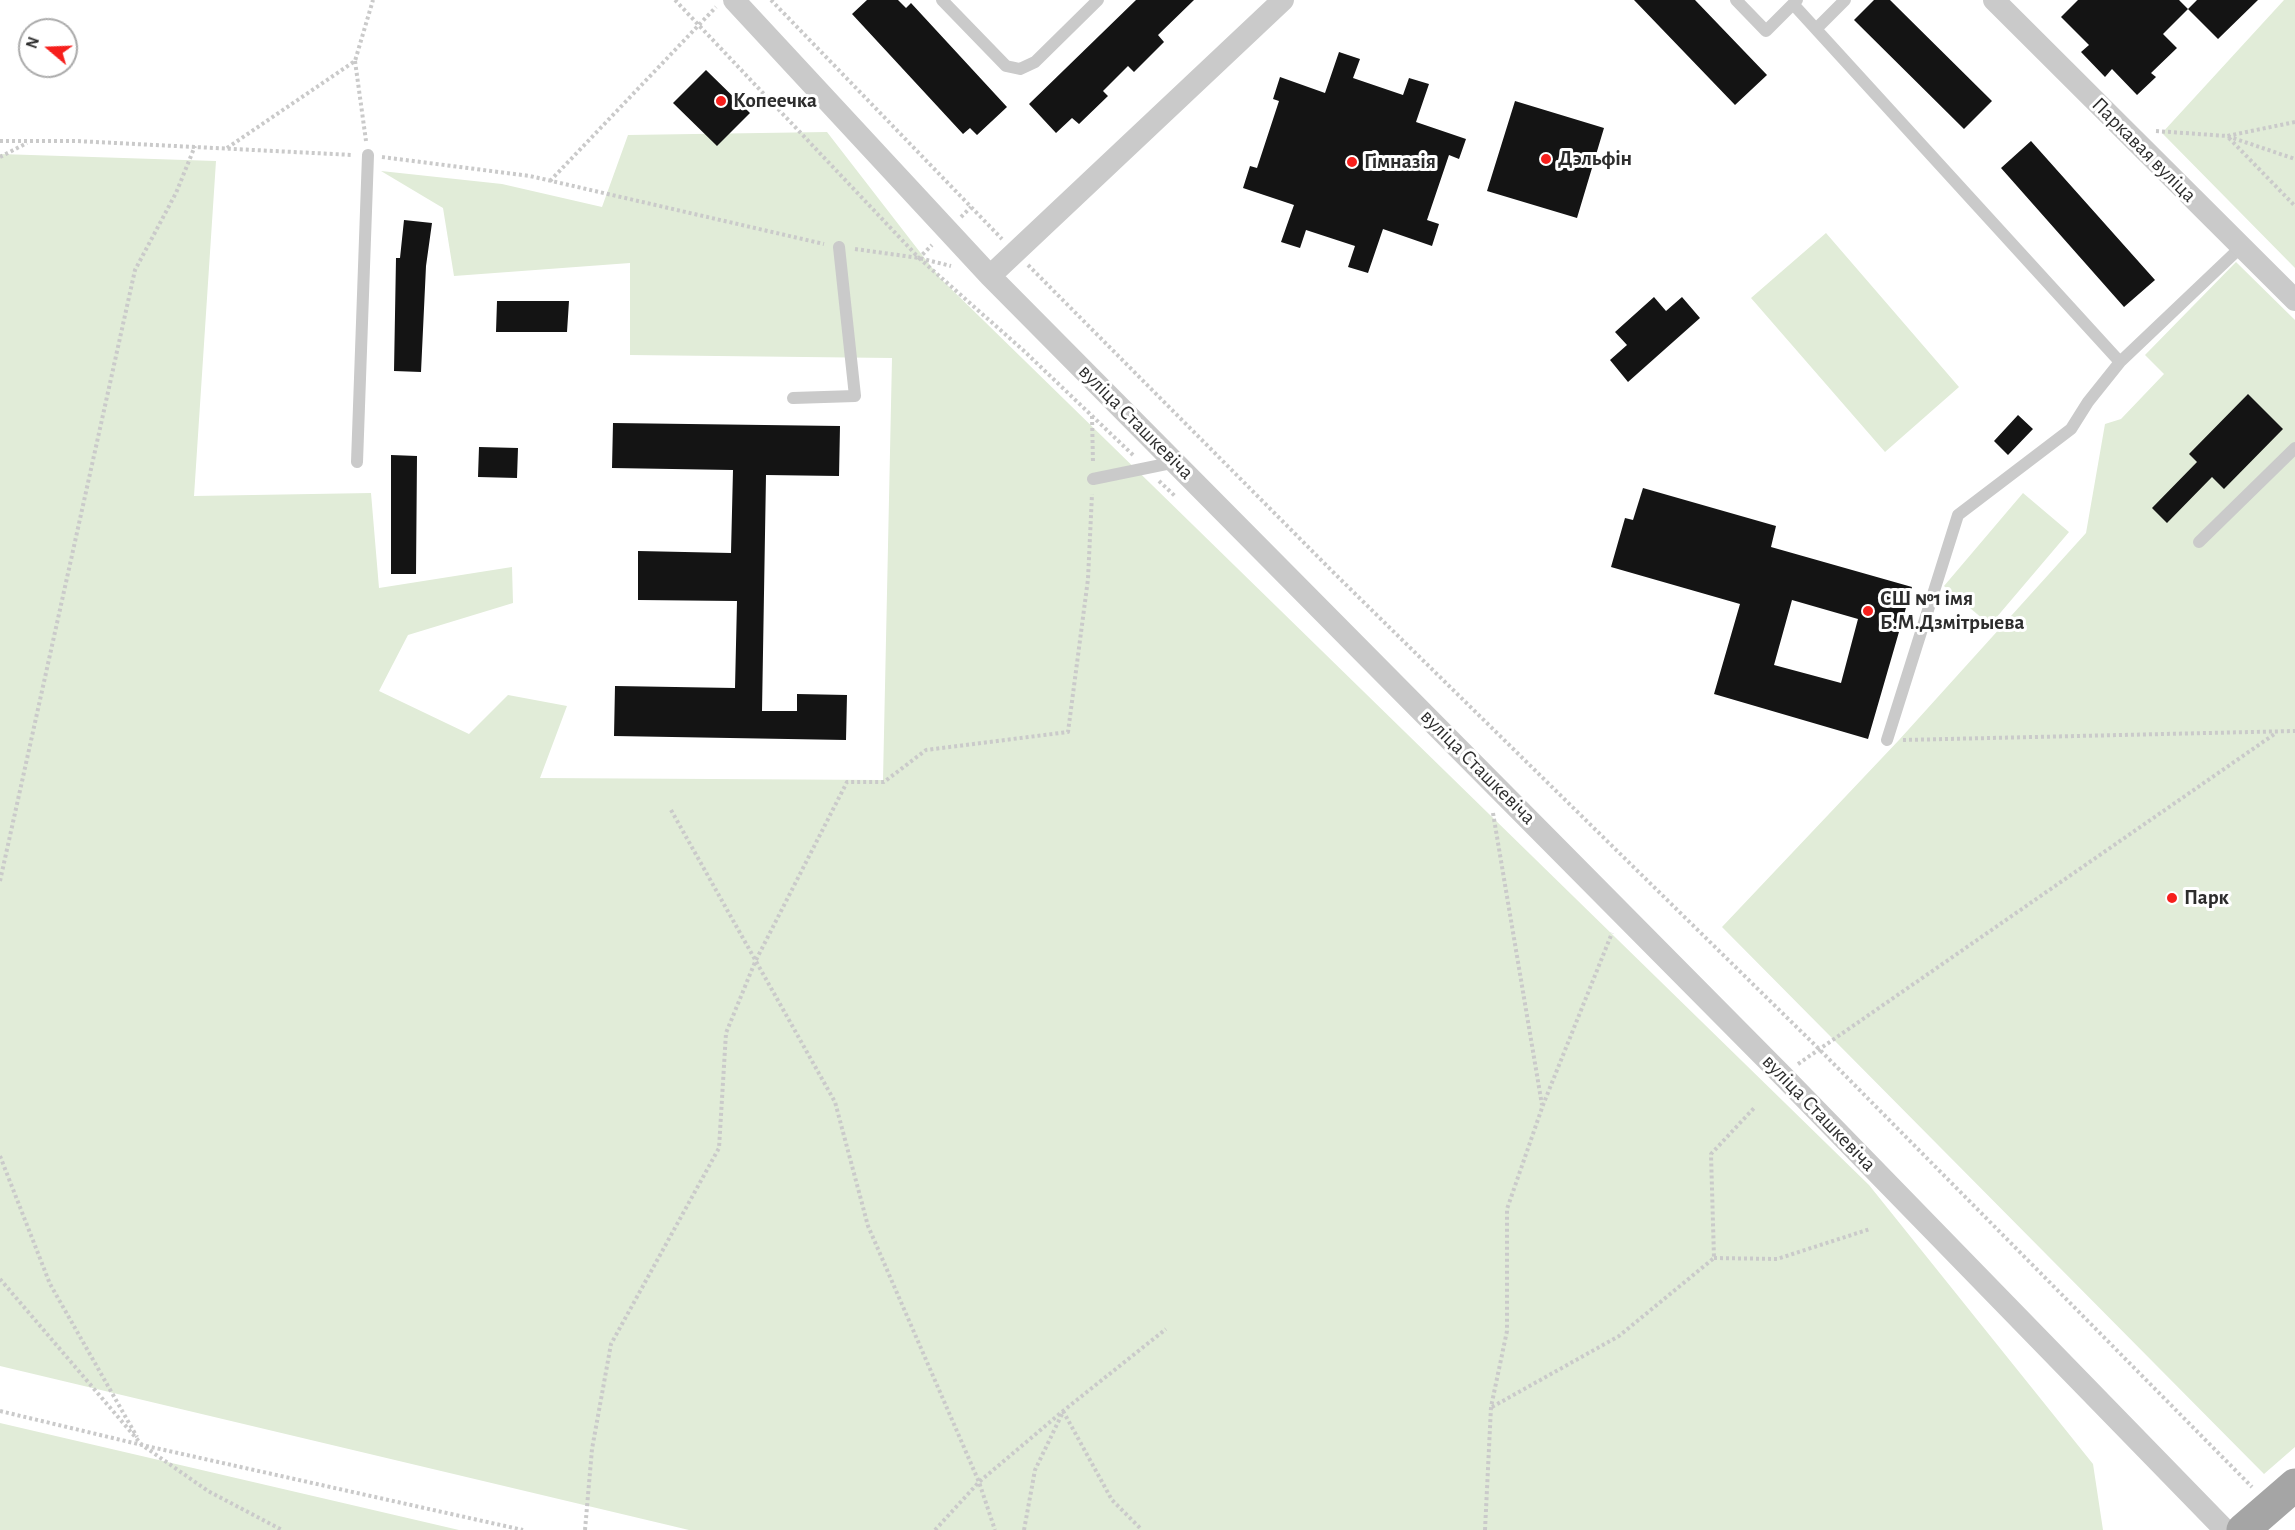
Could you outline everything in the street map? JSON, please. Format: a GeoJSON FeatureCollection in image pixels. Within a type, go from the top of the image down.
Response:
{"type":"FeatureCollection","features":[{"type":"Feature","properties":{"kind":"main road"},"geometry":{"type":"LineString","coordinates":[[2243,1530],[2295,1485]]}},
{"type":"Feature","properties":{"kind":"street","name":"вуліца Сташкевіча"},"geometry":{"type":"LineString","coordinates":[[734,0],[990,276],[1782,1075],[2225,1530]]}},
{"type":"Feature","properties":{"kind":"street"},"geometry":{"type":"LineString","coordinates":[[990,276],[1283,0]]}},
{"type":"Feature","properties":{"kind":"street","name":"Паркавая вуліца"},"geometry":{"type":"LineString","coordinates":[[1994,0],[2295,300]]}},
{"type":"Feature","properties":{"kind":"lane"},"geometry":{"type":"LineString","coordinates":[[942,0],[1006,66],[1020,69],[1035,62],[1098,0]]}},
{"type":"Feature","properties":{"kind":"lane"},"geometry":{"type":"LineString","coordinates":[[1736,0],[1766,31],[1795,2],[1816,29],[2121,362]]}},
{"type":"Feature","properties":{"kind":"lane"},"geometry":{"type":"LineString","coordinates":[[1816,29],[1845,0]]}},
{"type":"Feature","properties":{"kind":"lane"},"geometry":{"type":"LineString","coordinates":[[357,462],[368,155]]}},
{"type":"Feature","properties":{"kind":"lane"},"geometry":{"type":"LineString","coordinates":[[793,398],[855,396],[839,247]]}},
{"type":"Feature","properties":{"kind":"lane"},"geometry":{"type":"LineString","coordinates":[[1887,740],[1958,515],[2072,429],[2088,402],[2121,362],[2241,247]]}},
{"type":"Feature","properties":{"kind":"lane"},"geometry":{"type":"LineString","coordinates":[[2199,542],[2295,447]]}},
{"type":"Feature","properties":{"kind":"lane"},"geometry":{"type":"LineString","coordinates":[[1093,479],[1176,462]]}},
{"type":"Feature","properties":{"kind":"path"},"geometry":{"type":"LineString","coordinates":[[368,155],[355,61],[373,0]]}},
{"type":"Feature","properties":{"kind":"path"},"geometry":{"type":"LineString","coordinates":[[675,0],[919,258],[1023,350],[1146,468]]}},
{"type":"Feature","properties":{"kind":"path"},"geometry":{"type":"LineString","coordinates":[[550,180],[722,0]]}},
{"type":"Feature","properties":{"kind":"path"},"geometry":{"type":"LineString","coordinates":[[771,0],[1015,252],[1334,573],[1819,1049],[2258,1493]]}},
{"type":"Feature","properties":{"kind":"path"},"geometry":{"type":"LineString","coordinates":[[226,148],[355,61]]}},
{"type":"Feature","properties":{"kind":"path"},"geometry":{"type":"LineString","coordinates":[[2227,136],[2295,122]]}},
{"type":"Feature","properties":{"kind":"path"},"geometry":{"type":"LineString","coordinates":[[2227,136],[2295,159]]}},
{"type":"Feature","properties":{"kind":"path"},"geometry":{"type":"LineString","coordinates":[[2227,136],[2295,206]]}},
{"type":"Feature","properties":{"kind":"path"},"geometry":{"type":"LineString","coordinates":[[0,141],[76,141],[368,155],[550,180],[839,247],[919,258]]}},
{"type":"Feature","properties":{"kind":"path"},"geometry":{"type":"LineString","coordinates":[[0,157],[28,142]]}},
{"type":"Feature","properties":{"kind":"path"},"geometry":{"type":"LineString","coordinates":[[0,881],[135,270],[176,193],[195,146]]}},
{"type":"Feature","properties":{"kind":"path"},"geometry":{"type":"LineString","coordinates":[[919,258],[971,207]]}},
{"type":"Feature","properties":{"kind":"path"},"geometry":{"type":"LineString","coordinates":[[585,1530],[592,1449],[611,1344],[719,1148],[726,1034],[756,962],[847,782],[884,782],[926,750],[1068,732],[1088,579],[1093,479],[1092,416]]}},
{"type":"Feature","properties":{"kind":"path"},"geometry":{"type":"LineString","coordinates":[[1887,740],[2295,731]]}},
{"type":"Feature","properties":{"kind":"path"},"geometry":{"type":"LineString","coordinates":[[1782,1075],[2276,733]]}},
{"type":"Feature","properties":{"kind":"path"},"geometry":{"type":"LineString","coordinates":[[1491,804],[1543,1105]]}},
{"type":"Feature","properties":{"kind":"path"},"geometry":{"type":"LineString","coordinates":[[671,810],[835,1102],[868,1226],[979,1482],[995,1530]]}},
{"type":"Feature","properties":{"kind":"path"},"geometry":{"type":"LineString","coordinates":[[1485,1530],[1491,1407],[1507,1331],[1507,1209],[1543,1105],[1615,925]]}},
{"type":"Feature","properties":{"kind":"path"},"geometry":{"type":"LineString","coordinates":[[1714,1258],[1711,1155],[1755,1107]]}},
{"type":"Feature","properties":{"kind":"path"},"geometry":{"type":"LineString","coordinates":[[0,1156],[50,1284],[142,1445]]}},
{"type":"Feature","properties":{"kind":"path"},"geometry":{"type":"LineString","coordinates":[[1491,1407],[1619,1336],[1714,1258],[1777,1259],[1870,1228]]}},
{"type":"Feature","properties":{"kind":"path"},"geometry":{"type":"LineString","coordinates":[[0,1278],[142,1445],[208,1491],[282,1530]]}},
{"type":"Feature","properties":{"kind":"path"},"geometry":{"type":"LineString","coordinates":[[935,1530],[979,1482],[1166,1329]]}},
{"type":"Feature","properties":{"kind":"path"},"geometry":{"type":"LineString","coordinates":[[0,1411],[523,1530]]}},
{"type":"Feature","properties":{"kind":"path"},"geometry":{"type":"LineString","coordinates":[[1024,1530],[1035,1470],[1063,1411]]}},
{"type":"Feature","properties":{"kind":"path"},"geometry":{"type":"LineString","coordinates":[[1063,1411],[1112,1500],[1142,1530]]}},
{"type":"Feature","properties":{"kind":"green space"},"geometry":{"type":"Polygon","coordinates":[[[2284,0],[2295,0],[2295,268],[2162,133],[2284,0]]]}},
{"type":"Feature","properties":{"kind":"green space"},"geometry":{"type":"Polygon","coordinates":[[[827,132],[940,278],[1869,1185],[2093,1464],[2103,1530],[689,1530],[0,1366],[0,154],[216,161],[194,496],[371,493],[379,588],[512,567],[513,603],[408,635],[379,691],[469,734],[508,695],[567,706],[540,778],[883,780],[892,358],[630,355],[630,263],[454,276],[443,208],[381,171],[502,184],[602,207],[628,135],[827,132]]]}},
{"type":"Feature","properties":{"kind":"green space"},"geometry":{"type":"Polygon","coordinates":[[[1826,233],[1959,387],[1885,452],[1751,298],[1826,233]]]}},
{"type":"Feature","properties":{"kind":"green space"},"geometry":{"type":"Polygon","coordinates":[[[2236,262],[2295,320],[2295,1447],[2264,1474],[1722,927],[1899,740],[2086,533],[2105,424],[2121,419],[2164,374],[2145,355],[2236,262]]]}},
{"type":"Feature","properties":{"kind":"green space"},"geometry":{"type":"Polygon","coordinates":[[[2023,493],[2069,532],[1990,625],[1944,586],[2023,493]]]}},
{"type":"Feature","properties":{"kind":"green space"},"geometry":{"type":"Polygon","coordinates":[[[0,1423],[459,1530],[0,1530],[0,1423]]]}},
{"type":"Feature","properties":{"kind":"building"},"geometry":{"type":"Polygon","coordinates":[[[867,0],[898,0],[906,8],[911,3],[1007,107],[977,135],[970,128],[963,134],[852,14],[867,0]]]}},
{"type":"Feature","properties":{"kind":"building"},"geometry":{"type":"Polygon","coordinates":[[[1136,0],[1194,0],[1158,35],[1164,42],[1134,72],[1128,66],[1103,91],[1108,96],[1079,124],[1072,118],[1056,133],[1029,104],[1136,0]]]}},
{"type":"Feature","properties":{"kind":"building"},"geometry":{"type":"Polygon","coordinates":[[[1634,0],[1695,0],[1767,75],[1735,105],[1634,0]]]}},
{"type":"Feature","properties":{"kind":"building"},"geometry":{"type":"Polygon","coordinates":[[[1874,0],[1890,0],[1992,101],[1964,129],[1854,20],[1874,0]]]}},
{"type":"Feature","properties":{"kind":"building"},"geometry":{"type":"Polygon","coordinates":[[[2078,0],[2179,0],[2188,9],[2163,34],[2177,48],[2151,73],[2156,77],[2137,95],[2112,69],[2105,77],[2081,52],[2089,45],[2061,17],[2078,0]]]}},
{"type":"Feature","properties":{"kind":"building"},"geometry":{"type":"Polygon","coordinates":[[[2197,0],[2258,0],[2218,39],[2188,9],[2197,0]]]}},
{"type":"Feature","properties":{"kind":"building","name":"Гімназія"},"geometry":{"type":"Polygon","coordinates":[[[1339,52],[1360,59],[1353,78],[1403,95],[1409,78],[1429,84],[1416,122],[1466,139],[1459,159],[1449,155],[1427,220],[1439,224],[1432,246],[1383,229],[1368,273],[1348,267],[1355,246],[1306,230],[1300,248],[1281,242],[1294,205],[1243,188],[1250,166],[1257,168],[1279,101],[1273,99],[1280,77],[1325,93],[1339,52]]]}},
{"type":"Feature","properties":{"kind":"building"},"geometry":{"type":"Polygon","coordinates":[[[706,70],[750,113],[717,146],[673,103],[706,70]]]}},
{"type":"Feature","properties":{"kind":"building","name":"Дэльфін"},"geometry":{"type":"Polygon","coordinates":[[[1515,101],[1604,128],[1577,218],[1487,191],[1515,101]]]}},
{"type":"Feature","properties":{"kind":"building"},"geometry":{"type":"Polygon","coordinates":[[[2031,141],[2155,280],[2124,307],[2001,168],[2031,141]]]}},
{"type":"Feature","properties":{"kind":"building"},"geometry":{"type":"Polygon","coordinates":[[[404,220],[432,223],[426,266],[421,372],[394,371],[396,258],[400,258],[404,220]]]}},
{"type":"Feature","properties":{"kind":"building"},"geometry":{"type":"Polygon","coordinates":[[[1654,297],[1666,311],[1682,297],[1700,318],[1628,382],[1610,360],[1627,345],[1615,332],[1654,297]]]}},
{"type":"Feature","properties":{"kind":"building"},"geometry":{"type":"Polygon","coordinates":[[[497,301],[569,301],[567,332],[496,332],[497,301]]]}},
{"type":"Feature","properties":{"kind":"building"},"geometry":{"type":"Polygon","coordinates":[[[2248,394],[2283,429],[2224,489],[2212,477],[2167,523],[2152,508],[2197,462],[2189,454],[2248,394]]]}},
{"type":"Feature","properties":{"kind":"building"},"geometry":{"type":"Polygon","coordinates":[[[2018,415],[2033,429],[2008,455],[1994,441],[2018,415]]]}},
{"type":"Feature","properties":{"kind":"building"},"geometry":{"type":"Polygon","coordinates":[[[613,423],[840,426],[839,476],[766,475],[762,711],[797,711],[797,694],[847,695],[846,740],[614,736],[615,686],[735,688],[737,601],[638,600],[638,551],[731,553],[733,470],[612,468],[613,423]]]}},
{"type":"Feature","properties":{"kind":"building"},"geometry":{"type":"Polygon","coordinates":[[[479,447],[518,448],[517,478],[478,477],[479,447]]]}},
{"type":"Feature","properties":{"kind":"building"},"geometry":{"type":"Polygon","coordinates":[[[391,455],[417,456],[416,574],[391,574],[391,455]]]}},
{"type":"Feature","properties":{"kind":"building","name":"СШ №1 імя Б.М.Дзмітрыева"},"geometry":{"type":"Polygon","coordinates":[[[1643,488],[1776,526],[1771,547],[1912,587],[1868,739],[1714,694],[1740,604],[1611,567],[1625,518],[1633,520],[1643,488]],[[1792,600],[1774,665],[1841,683],[1858,619],[1792,600]]]}},
{"type":"Feature","properties":{"kind":"place","name":"Копеечка"},"geometry":{"type":"Point","coordinates":[721,101]}},
{"type":"Feature","properties":{"kind":"place","name":"Дэльфін"},"geometry":{"type":"Point","coordinates":[1546,159]}},
{"type":"Feature","properties":{"kind":"place","name":"Гімназія"},"geometry":{"type":"Point","coordinates":[1352,162]}},
{"type":"Feature","properties":{"kind":"place","name":"СШ №1 імя Б.М.Дзмітрыева"},"geometry":{"type":"Point","coordinates":[1868,611]}},
{"type":"Feature","properties":{"kind":"place","name":"Парк"},"geometry":{"type":"Point","coordinates":[2172,898]}}]}
